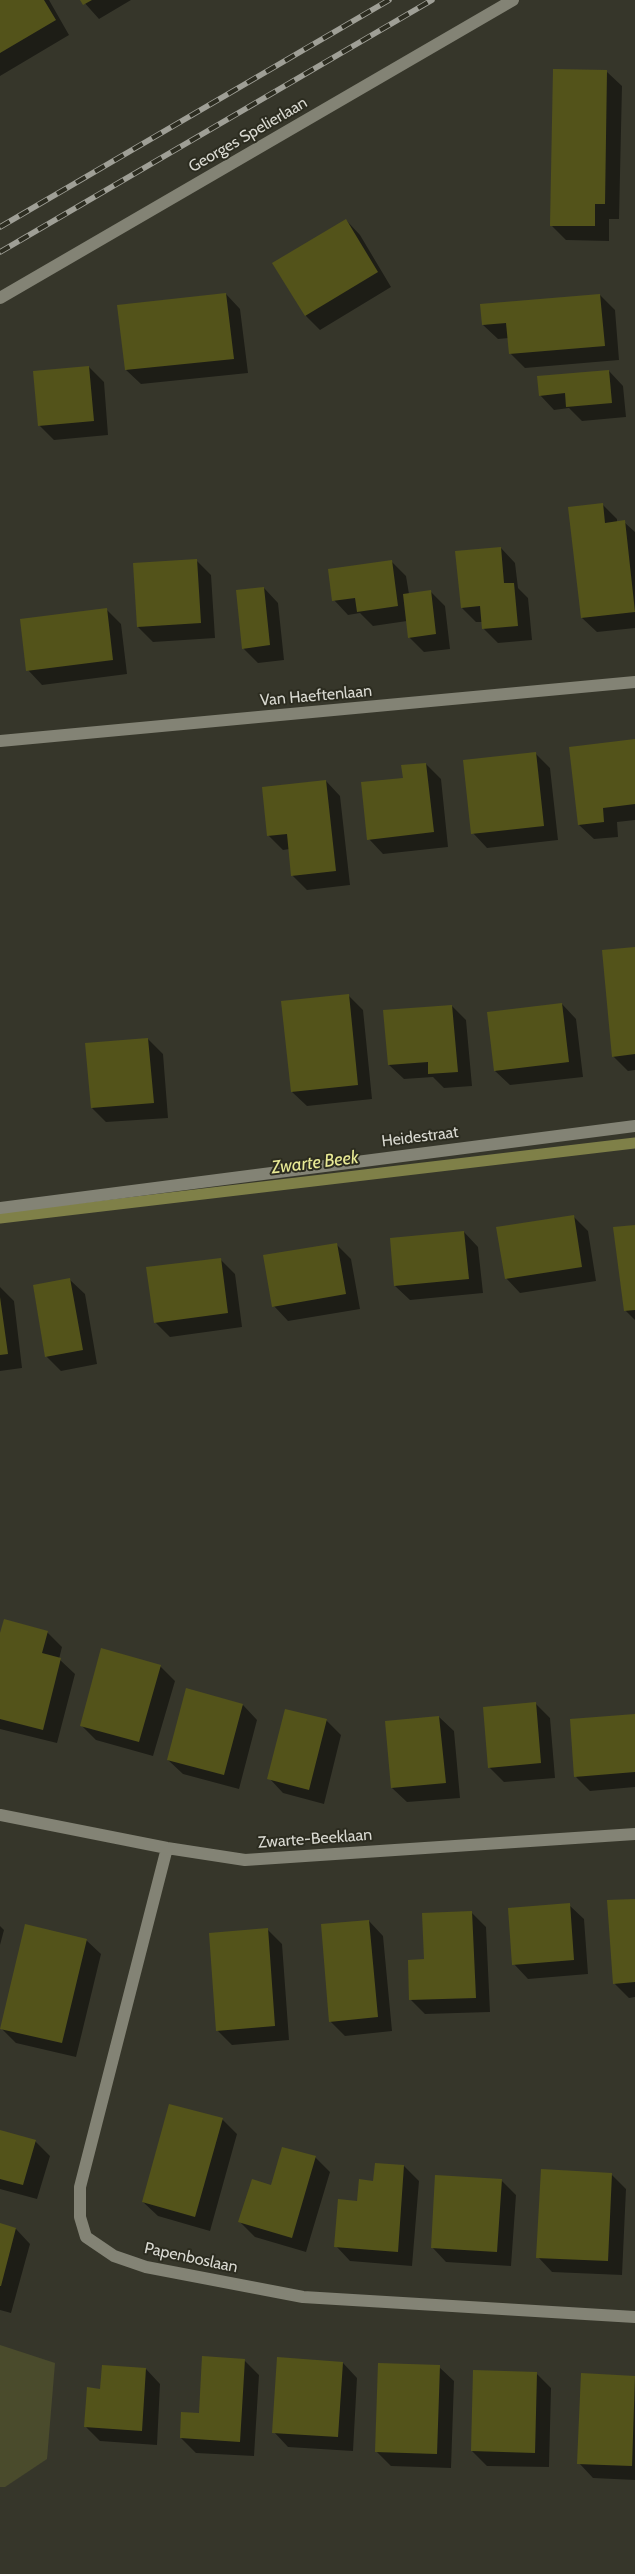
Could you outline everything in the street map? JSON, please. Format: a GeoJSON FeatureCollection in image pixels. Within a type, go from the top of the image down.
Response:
{"type":"FeatureCollection","features":[{"type":"Feature","properties":{"kind":"street","name":"Georges Spelierlaan"},"geometry":{"type":"LineString","coordinates":[[0,298],[513,0]]}},
{"type":"Feature","properties":{"kind":"street","name":"Van Haeftenlaan"},"geometry":{"type":"LineString","coordinates":[[0,741],[635,682]]}},
{"type":"Feature","properties":{"kind":"street","name":"Heidestraat"},"geometry":{"type":"LineString","coordinates":[[0,1208],[635,1126]]}},
{"type":"Feature","properties":{"kind":"street","name":"Zwarte-Beeklaan"},"geometry":{"type":"LineString","coordinates":[[0,1815],[167,1848],[245,1860],[635,1834]]}},
{"type":"Feature","properties":{"kind":"street","name":"Papenboslaan"},"geometry":{"type":"LineString","coordinates":[[167,1848],[80,2187],[80,2217],[86,2238],[114,2256],[146,2268],[302,2297],[635,2316]]}},
{"type":"Feature","properties":{"kind":"green space"},"geometry":{"type":"Polygon","coordinates":[[[0,2345],[55,2363],[47,2459],[5,2487],[0,2487],[0,2345]]]}},
{"type":"Feature","properties":{"kind":"building"},"geometry":{"type":"Polygon","coordinates":[[[0,0],[44,0],[56,20],[0,53],[0,0]]]}},
{"type":"Feature","properties":{"kind":"building"},"geometry":{"type":"Polygon","coordinates":[[[80,0],[92,0],[83,5],[80,0]]]}},
{"type":"Feature","properties":{"kind":"building"},"geometry":{"type":"Polygon","coordinates":[[[553,69],[607,70],[605,204],[595,204],[595,226],[550,226],[553,69]]]}},
{"type":"Feature","properties":{"kind":"building"},"geometry":{"type":"Polygon","coordinates":[[[346,219],[378,272],[305,316],[272,263],[346,219]]]}},
{"type":"Feature","properties":{"kind":"building"},"geometry":{"type":"Polygon","coordinates":[[[226,293],[234,359],[125,370],[117,305],[226,293]]]}},
{"type":"Feature","properties":{"kind":"building"},"geometry":{"type":"Polygon","coordinates":[[[600,294],[605,346],[509,354],[506,323],[482,325],[480,304],[600,294]]]}},
{"type":"Feature","properties":{"kind":"building"},"geometry":{"type":"Polygon","coordinates":[[[89,366],[94,421],[38,426],[33,371],[89,366]]]}},
{"type":"Feature","properties":{"kind":"building"},"geometry":{"type":"Polygon","coordinates":[[[609,370],[612,403],[566,407],[565,393],[539,396],[537,376],[609,370]]]}},
{"type":"Feature","properties":{"kind":"building"},"geometry":{"type":"Polygon","coordinates":[[[603,503],[605,523],[625,520],[635,612],[581,618],[568,507],[603,503]]]}},
{"type":"Feature","properties":{"kind":"building"},"geometry":{"type":"Polygon","coordinates":[[[501,547],[504,583],[514,583],[518,626],[482,629],[480,606],[461,608],[455,551],[501,547]]]}},
{"type":"Feature","properties":{"kind":"building"},"geometry":{"type":"Polygon","coordinates":[[[197,559],[201,623],[137,627],[133,563],[197,559]]]}},
{"type":"Feature","properties":{"kind":"building"},"geometry":{"type":"Polygon","coordinates":[[[392,560],[398,606],[357,612],[355,598],[332,601],[328,569],[392,560]]]}},
{"type":"Feature","properties":{"kind":"building"},"geometry":{"type":"Polygon","coordinates":[[[264,587],[270,645],[242,649],[236,590],[264,587]]]}},
{"type":"Feature","properties":{"kind":"building"},"geometry":{"type":"Polygon","coordinates":[[[431,590],[436,634],[408,638],[403,594],[431,590]]]}},
{"type":"Feature","properties":{"kind":"building"},"geometry":{"type":"Polygon","coordinates":[[[107,608],[113,660],[26,671],[20,619],[107,608]]]}},
{"type":"Feature","properties":{"kind":"building"},"geometry":{"type":"Polygon","coordinates":[[[635,739],[635,804],[603,808],[604,822],[578,825],[569,747],[635,739]]]}},
{"type":"Feature","properties":{"kind":"building"},"geometry":{"type":"Polygon","coordinates":[[[536,752],[544,826],[471,834],[463,760],[536,752]]]}},
{"type":"Feature","properties":{"kind":"building"},"geometry":{"type":"Polygon","coordinates":[[[426,763],[434,832],[367,840],[361,782],[403,778],[401,765],[426,763]]]}},
{"type":"Feature","properties":{"kind":"building"},"geometry":{"type":"Polygon","coordinates":[[[326,780],[336,871],[291,876],[287,834],[267,836],[262,787],[326,780]]]}},
{"type":"Feature","properties":{"kind":"building"},"geometry":{"type":"Polygon","coordinates":[[[635,947],[635,1054],[612,1057],[602,950],[635,947]]]}},
{"type":"Feature","properties":{"kind":"building"},"geometry":{"type":"Polygon","coordinates":[[[349,994],[358,1085],[291,1092],[281,1001],[349,994]]]}},
{"type":"Feature","properties":{"kind":"building"},"geometry":{"type":"Polygon","coordinates":[[[562,1003],[569,1062],[494,1071],[487,1012],[562,1003]]]}},
{"type":"Feature","properties":{"kind":"building"},"geometry":{"type":"Polygon","coordinates":[[[452,1005],[458,1072],[428,1074],[428,1062],[388,1065],[383,1010],[452,1005]]]}},
{"type":"Feature","properties":{"kind":"building"},"geometry":{"type":"Polygon","coordinates":[[[148,1038],[154,1103],[91,1108],[85,1043],[148,1038]]]}},
{"type":"Feature","properties":{"kind":"building"},"geometry":{"type":"Polygon","coordinates":[[[574,1215],[582,1267],[505,1279],[496,1227],[574,1215]]]}},
{"type":"Feature","properties":{"kind":"building"},"geometry":{"type":"Polygon","coordinates":[[[635,1225],[635,1310],[624,1311],[613,1227],[635,1225]]]}},
{"type":"Feature","properties":{"kind":"building"},"geometry":{"type":"Polygon","coordinates":[[[464,1231],[469,1279],[394,1286],[390,1238],[464,1231]]]}},
{"type":"Feature","properties":{"kind":"building"},"geometry":{"type":"Polygon","coordinates":[[[337,1243],[346,1294],[272,1307],[263,1255],[337,1243]]]}},
{"type":"Feature","properties":{"kind":"building"},"geometry":{"type":"Polygon","coordinates":[[[221,1258],[228,1313],[154,1323],[146,1267],[221,1258]]]}},
{"type":"Feature","properties":{"kind":"building"},"geometry":{"type":"Polygon","coordinates":[[[70,1278],[83,1350],[45,1357],[33,1285],[70,1278]]]}},
{"type":"Feature","properties":{"kind":"building"},"geometry":{"type":"Polygon","coordinates":[[[0,1297],[8,1354],[0,1355],[0,1297]]]}},
{"type":"Feature","properties":{"kind":"building"},"geometry":{"type":"Polygon","coordinates":[[[4,1619],[48,1631],[42,1653],[61,1658],[43,1730],[0,1719],[0,1633],[4,1619]]]}},
{"type":"Feature","properties":{"kind":"building"},"geometry":{"type":"Polygon","coordinates":[[[101,1648],[161,1665],[139,1742],[80,1726],[101,1648]]]}},
{"type":"Feature","properties":{"kind":"building"},"geometry":{"type":"Polygon","coordinates":[[[186,1688],[243,1704],[224,1775],[167,1760],[186,1688]]]}},
{"type":"Feature","properties":{"kind":"building"},"geometry":{"type":"Polygon","coordinates":[[[536,1702],[541,1763],[488,1768],[483,1707],[536,1702]]]}},
{"type":"Feature","properties":{"kind":"building"},"geometry":{"type":"Polygon","coordinates":[[[285,1709],[327,1719],[309,1790],[267,1779],[285,1709]]]}},
{"type":"Feature","properties":{"kind":"building"},"geometry":{"type":"Polygon","coordinates":[[[635,1714],[635,1772],[574,1777],[570,1719],[635,1714]]]}},
{"type":"Feature","properties":{"kind":"building"},"geometry":{"type":"Polygon","coordinates":[[[439,1716],[446,1783],[391,1788],[385,1721],[439,1716]]]}},
{"type":"Feature","properties":{"kind":"building"},"geometry":{"type":"Polygon","coordinates":[[[635,1899],[635,1982],[613,1984],[607,1900],[635,1899]]]}},
{"type":"Feature","properties":{"kind":"building"},"geometry":{"type":"Polygon","coordinates":[[[570,1903],[574,1960],[512,1965],[508,1908],[570,1903]]]}},
{"type":"Feature","properties":{"kind":"building"},"geometry":{"type":"Polygon","coordinates":[[[472,1911],[476,1998],[409,2000],[408,1960],[424,1959],[422,1913],[472,1911]]]}},
{"type":"Feature","properties":{"kind":"building"},"geometry":{"type":"Polygon","coordinates":[[[369,1920],[378,2017],[329,2022],[321,1924],[369,1920]]]}},
{"type":"Feature","properties":{"kind":"building"},"geometry":{"type":"Polygon","coordinates":[[[25,1924],[87,1939],[62,2043],[0,2029],[25,1924]]]}},
{"type":"Feature","properties":{"kind":"building"},"geometry":{"type":"Polygon","coordinates":[[[268,1928],[275,2026],[216,2031],[209,1933],[268,1928]]]}},
{"type":"Feature","properties":{"kind":"building"},"geometry":{"type":"Polygon","coordinates":[[[169,2104],[223,2118],[195,2217],[142,2202],[169,2104]]]}},
{"type":"Feature","properties":{"kind":"building"},"geometry":{"type":"Polygon","coordinates":[[[0,2130],[36,2140],[23,2185],[0,2179],[0,2130]]]}},
{"type":"Feature","properties":{"kind":"building"},"geometry":{"type":"Polygon","coordinates":[[[282,2147],[316,2156],[292,2238],[238,2222],[252,2179],[271,2185],[282,2147]]]}},
{"type":"Feature","properties":{"kind":"building"},"geometry":{"type":"Polygon","coordinates":[[[375,2163],[404,2165],[398,2252],[334,2247],[338,2199],[357,2201],[359,2179],[373,2181],[375,2163]]]}},
{"type":"Feature","properties":{"kind":"building"},"geometry":{"type":"Polygon","coordinates":[[[541,2169],[612,2173],[608,2261],[536,2258],[541,2169]]]}},
{"type":"Feature","properties":{"kind":"building"},"geometry":{"type":"Polygon","coordinates":[[[435,2175],[502,2179],[497,2252],[431,2248],[435,2175]]]}},
{"type":"Feature","properties":{"kind":"building"},"geometry":{"type":"Polygon","coordinates":[[[0,2223],[16,2228],[1,2286],[0,2286],[0,2223]]]}},
{"type":"Feature","properties":{"kind":"building"},"geometry":{"type":"Polygon","coordinates":[[[202,2356],[245,2359],[240,2442],[180,2438],[181,2412],[199,2413],[202,2356]]]}},
{"type":"Feature","properties":{"kind":"building"},"geometry":{"type":"Polygon","coordinates":[[[277,2357],[343,2362],[338,2437],[272,2433],[277,2357]]]}},
{"type":"Feature","properties":{"kind":"building"},"geometry":{"type":"Polygon","coordinates":[[[378,2363],[440,2365],[437,2454],[375,2452],[378,2363]]]}},
{"type":"Feature","properties":{"kind":"building"},"geometry":{"type":"Polygon","coordinates":[[[102,2365],[146,2368],[142,2431],[84,2427],[87,2387],[100,2389],[102,2365]]]}},
{"type":"Feature","properties":{"kind":"building"},"geometry":{"type":"Polygon","coordinates":[[[473,2370],[537,2372],[535,2453],[471,2451],[473,2370]]]}},
{"type":"Feature","properties":{"kind":"building"},"geometry":{"type":"Polygon","coordinates":[[[581,2373],[635,2376],[632,2466],[577,2464],[581,2373]]]}},
{"type":"Feature","properties":{"kind":"waterway","name":"Zwarte Beek"},"geometry":{"type":"LineString","coordinates":[[0,1218],[635,1143]]}},
{"type":"Feature","properties":{"kind":"railway"},"geometry":{"type":"LineString","coordinates":[[0,227],[389,0]]}},
{"type":"Feature","properties":{"kind":"railway"},"geometry":{"type":"LineString","coordinates":[[0,252],[432,0]]}}]}
